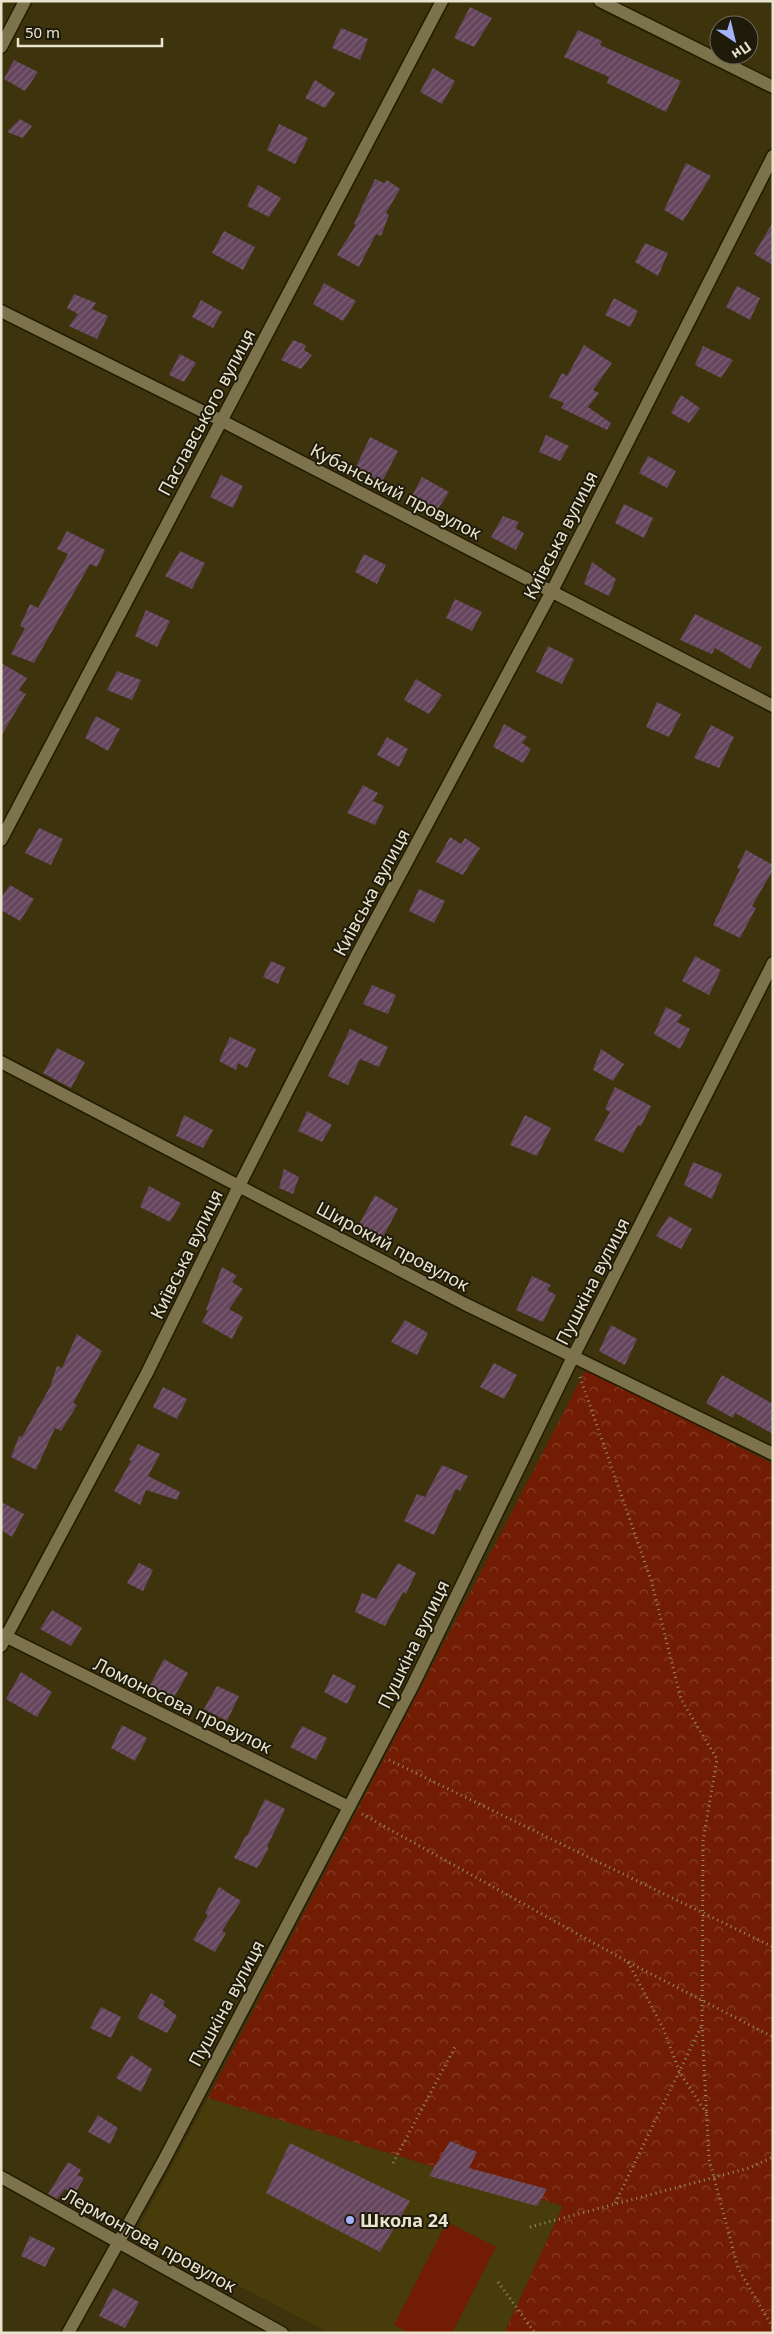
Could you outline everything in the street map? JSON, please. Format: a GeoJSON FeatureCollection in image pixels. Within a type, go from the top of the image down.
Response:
{"type":"FeatureCollection","features":[{"type":"Feature","properties":{"kind":"street"},"geometry":{"type":"LineString","coordinates":[[1,47],[26,1]]}},
{"type":"Feature","properties":{"kind":"street","name":"Паславського вулиця"},"geometry":{"type":"LineString","coordinates":[[1,840],[442,1]]}},
{"type":"Feature","properties":{"kind":"street"},"geometry":{"type":"LineString","coordinates":[[600,1],[773,87]]}},
{"type":"Feature","properties":{"kind":"street","name":"Київська вулиця"},"geometry":{"type":"LineString","coordinates":[[3,1639],[147,1373],[240,1184],[359,950],[552,591],[773,156]]}},
{"type":"Feature","properties":{"kind":"street","name":"Кубанський провулок"},"geometry":{"type":"LineString","coordinates":[[1,311],[222,420],[773,706]]}},
{"type":"Feature","properties":{"kind":"street","name":"Пушкіна вулиця"},"geometry":{"type":"LineString","coordinates":[[68,2333],[167,2154],[413,1685],[573,1357],[773,963]]}},
{"type":"Feature","properties":{"kind":"street","name":"Широкий провулок"},"geometry":{"type":"LineString","coordinates":[[1,1062],[240,1184],[465,1304],[773,1454]]}},
{"type":"Feature","properties":{"kind":"street","name":"Ломоносова провулок"},"geometry":{"type":"LineString","coordinates":[[3,1639],[349,1807]]}},
{"type":"Feature","properties":{"kind":"street","name":"Лермонтова провулок"},"geometry":{"type":"LineString","coordinates":[[1,2177],[282,2333]]}},
{"type":"Feature","properties":{"kind":"path"},"geometry":{"type":"LineString","coordinates":[[573,1357],[651,1580],[681,1699],[717,1759],[703,1841],[702,2027],[709,2158],[738,2268],[773,2328]]}},
{"type":"Feature","properties":{"kind":"path"},"geometry":{"type":"LineString","coordinates":[[377,1754],[773,1947]]}},
{"type":"Feature","properties":{"kind":"path"},"geometry":{"type":"LineString","coordinates":[[349,1807],[628,1962],[773,2037]]}},
{"type":"Feature","properties":{"kind":"path"},"geometry":{"type":"LineString","coordinates":[[628,1962],[664,2028],[680,2073],[707,2114]]}},
{"type":"Feature","properties":{"kind":"path"},"geometry":{"type":"LineString","coordinates":[[614,2204],[702,2027]]}},
{"type":"Feature","properties":{"kind":"path"},"geometry":{"type":"LineString","coordinates":[[393,2163],[455,2047]]}},
{"type":"Feature","properties":{"kind":"path"},"geometry":{"type":"LineString","coordinates":[[530,2227],[749,2168],[773,2157]]}},
{"type":"Feature","properties":{"kind":"path"},"geometry":{"type":"LineString","coordinates":[[498,2282],[535,2333]]}},
{"type":"Feature","properties":{"kind":"shaded area","name":"Школа 24"},"geometry":{"type":"Polygon","coordinates":[[[208,2098],[563,2206],[504,2333],[330,2333],[136,2233],[208,2098]]]}},
{"type":"Feature","properties":{"kind":"green space"},"geometry":{"type":"Polygon","coordinates":[[[586,1369],[773,1464],[773,2333],[504,2333],[563,2206],[208,2098],[586,1369]]]}},
{"type":"Feature","properties":{"kind":"green space"},"geometry":{"type":"Polygon","coordinates":[[[447,2222],[496,2247],[452,2333],[409,2333],[394,2325],[447,2222]]]}},
{"type":"Feature","properties":{"kind":"building"},"geometry":{"type":"Polygon","coordinates":[[[470,7],[492,18],[474,47],[454,38],[470,7]]]}},
{"type":"Feature","properties":{"kind":"building"},"geometry":{"type":"Polygon","coordinates":[[[341,28],[368,39],[360,60],[332,48],[341,28]]]}},
{"type":"Feature","properties":{"kind":"building"},"geometry":{"type":"Polygon","coordinates":[[[578,30],[602,41],[600,45],[681,81],[666,112],[607,83],[609,77],[564,57],[578,30]]]}},
{"type":"Feature","properties":{"kind":"building"},"geometry":{"type":"Polygon","coordinates":[[[14,60],[38,72],[25,91],[4,79],[14,60]]]}},
{"type":"Feature","properties":{"kind":"building"},"geometry":{"type":"Polygon","coordinates":[[[433,68],[455,81],[442,104],[420,92],[433,68]]]}},
{"type":"Feature","properties":{"kind":"building"},"geometry":{"type":"Polygon","coordinates":[[[315,80],[335,93],[325,108],[305,98],[315,80]]]}},
{"type":"Feature","properties":{"kind":"building"},"geometry":{"type":"Polygon","coordinates":[[[20,119],[32,126],[23,138],[7,132],[20,119]]]}},
{"type":"Feature","properties":{"kind":"building"},"geometry":{"type":"Polygon","coordinates":[[[279,124],[308,138],[295,164],[267,150],[279,124]]]}},
{"type":"Feature","properties":{"kind":"building"},"geometry":{"type":"Polygon","coordinates":[[[686,163],[711,176],[683,221],[664,210],[686,163]]]}},
{"type":"Feature","properties":{"kind":"building"},"geometry":{"type":"Polygon","coordinates":[[[375,179],[384,183],[387,180],[400,189],[386,213],[389,215],[381,236],[376,234],[359,267],[337,255],[356,225],[354,224],[375,179]]]}},
{"type":"Feature","properties":{"kind":"building"},"geometry":{"type":"Polygon","coordinates":[[[258,185],[281,198],[269,217],[247,206],[258,185]]]}},
{"type":"Feature","properties":{"kind":"building"},"geometry":{"type":"Polygon","coordinates":[[[773,222],[773,265],[754,254],[773,222]]]}},
{"type":"Feature","properties":{"kind":"building"},"geometry":{"type":"Polygon","coordinates":[[[224,231],[255,247],[243,270],[212,253],[224,231]]]}},
{"type":"Feature","properties":{"kind":"building"},"geometry":{"type":"Polygon","coordinates":[[[645,243],[668,253],[658,276],[635,262],[645,243]]]}},
{"type":"Feature","properties":{"kind":"building"},"geometry":{"type":"Polygon","coordinates":[[[324,283],[356,301],[343,321],[313,304],[324,283]]]}},
{"type":"Feature","properties":{"kind":"building"},"geometry":{"type":"Polygon","coordinates":[[[737,286],[760,298],[750,320],[726,307],[737,286]]]}},
{"type":"Feature","properties":{"kind":"building"},"geometry":{"type":"Polygon","coordinates":[[[74,294],[96,303],[92,309],[108,316],[97,339],[69,326],[78,314],[67,308],[74,294]]]}},
{"type":"Feature","properties":{"kind":"building"},"geometry":{"type":"Polygon","coordinates":[[[614,298],[638,311],[630,327],[605,315],[614,298]]]}},
{"type":"Feature","properties":{"kind":"building"},"geometry":{"type":"Polygon","coordinates":[[[201,300],[222,312],[213,328],[192,317],[201,300]]]}},
{"type":"Feature","properties":{"kind":"building"},"geometry":{"type":"Polygon","coordinates":[[[293,340],[306,345],[304,350],[312,355],[301,369],[281,360],[293,340]]]}},
{"type":"Feature","properties":{"kind":"building"},"geometry":{"type":"Polygon","coordinates":[[[584,345],[612,363],[593,390],[599,393],[588,407],[611,423],[607,430],[561,408],[564,403],[549,397],[562,373],[567,376],[584,345]]]}},
{"type":"Feature","properties":{"kind":"building"},"geometry":{"type":"Polygon","coordinates":[[[703,346],[733,360],[721,378],[695,365],[703,346]]]}},
{"type":"Feature","properties":{"kind":"building"},"geometry":{"type":"Polygon","coordinates":[[[180,354],[196,363],[184,382],[169,375],[180,354]]]}},
{"type":"Feature","properties":{"kind":"building"},"geometry":{"type":"Polygon","coordinates":[[[681,395],[700,408],[689,423],[671,413],[681,395]]]}},
{"type":"Feature","properties":{"kind":"building"},"geometry":{"type":"Polygon","coordinates":[[[546,435],[569,446],[560,461],[539,452],[546,435]]]}},
{"type":"Feature","properties":{"kind":"building"},"geometry":{"type":"Polygon","coordinates":[[[370,437],[398,451],[382,482],[355,469],[370,437]]]}},
{"type":"Feature","properties":{"kind":"building"},"geometry":{"type":"Polygon","coordinates":[[[648,456],[676,471],[667,488],[639,473],[648,456]]]}},
{"type":"Feature","properties":{"kind":"building"},"geometry":{"type":"Polygon","coordinates":[[[221,475],[243,486],[233,508],[210,497],[221,475]]]}},
{"type":"Feature","properties":{"kind":"building"},"geometry":{"type":"Polygon","coordinates":[[[422,477],[449,492],[436,512],[411,498],[422,477]]]}},
{"type":"Feature","properties":{"kind":"building"},"geometry":{"type":"Polygon","coordinates":[[[624,504],[653,518],[644,538],[615,523],[624,504]]]}},
{"type":"Feature","properties":{"kind":"building"},"geometry":{"type":"Polygon","coordinates":[[[503,516],[519,522],[515,528],[524,533],[516,550],[491,537],[503,516]]]}},
{"type":"Feature","properties":{"kind":"building"},"geometry":{"type":"Polygon","coordinates":[[[67,531],[105,550],[97,567],[90,564],[34,663],[11,654],[25,628],[20,626],[30,604],[38,608],[68,554],[57,549],[67,531]]]}},
{"type":"Feature","properties":{"kind":"building"},"geometry":{"type":"Polygon","coordinates":[[[180,551],[205,563],[192,589],[165,576],[180,551]]]}},
{"type":"Feature","properties":{"kind":"building"},"geometry":{"type":"Polygon","coordinates":[[[364,554],[386,565],[377,584],[355,572],[364,554]]]}},
{"type":"Feature","properties":{"kind":"building"},"geometry":{"type":"Polygon","coordinates":[[[592,562],[616,579],[609,596],[584,584],[592,562]]]}},
{"type":"Feature","properties":{"kind":"building"},"geometry":{"type":"Polygon","coordinates":[[[455,599],[482,612],[472,631],[446,618],[455,599]]]}},
{"type":"Feature","properties":{"kind":"building"},"geometry":{"type":"Polygon","coordinates":[[[146,610],[170,621],[157,647],[135,636],[146,610]]]}},
{"type":"Feature","properties":{"kind":"building"},"geometry":{"type":"Polygon","coordinates":[[[695,614],[762,647],[750,669],[715,648],[712,654],[680,640],[695,614]]]}},
{"type":"Feature","properties":{"kind":"building"},"geometry":{"type":"Polygon","coordinates":[[[548,646],[574,659],[562,684],[536,672],[548,646]]]}},
{"type":"Feature","properties":{"kind":"building"},"geometry":{"type":"Polygon","coordinates":[[[1,663],[27,678],[19,690],[26,694],[1,736],[1,663]]]}},
{"type":"Feature","properties":{"kind":"building"},"geometry":{"type":"Polygon","coordinates":[[[117,671],[141,680],[132,700],[107,690],[117,671]]]}},
{"type":"Feature","properties":{"kind":"building"},"geometry":{"type":"Polygon","coordinates":[[[416,679],[442,695],[429,714],[404,700],[416,679]]]}},
{"type":"Feature","properties":{"kind":"building"},"geometry":{"type":"Polygon","coordinates":[[[657,702],[681,714],[669,737],[646,727],[657,702]]]}},
{"type":"Feature","properties":{"kind":"building"},"geometry":{"type":"Polygon","coordinates":[[[96,716],[120,729],[108,751],[85,738],[96,716]]]}},
{"type":"Feature","properties":{"kind":"building"},"geometry":{"type":"Polygon","coordinates":[[[504,724],[527,737],[522,743],[531,749],[523,763],[493,747],[504,724]]]}},
{"type":"Feature","properties":{"kind":"building"},"geometry":{"type":"Polygon","coordinates":[[[711,725],[734,737],[719,768],[694,758],[711,725]]]}},
{"type":"Feature","properties":{"kind":"building"},"geometry":{"type":"Polygon","coordinates":[[[387,737],[408,749],[399,767],[377,755],[387,737]]]}},
{"type":"Feature","properties":{"kind":"building"},"geometry":{"type":"Polygon","coordinates":[[[363,785],[378,793],[373,801],[384,806],[375,825],[347,813],[363,785]]]}},
{"type":"Feature","properties":{"kind":"building"},"geometry":{"type":"Polygon","coordinates":[[[39,828],[63,839],[51,865],[25,853],[39,828]]]}},
{"type":"Feature","properties":{"kind":"building"},"geometry":{"type":"Polygon","coordinates":[[[450,837],[461,844],[465,838],[480,848],[463,875],[436,862],[450,837]]]}},
{"type":"Feature","properties":{"kind":"building"},"geometry":{"type":"Polygon","coordinates":[[[746,850],[773,865],[773,870],[752,906],[756,908],[740,938],[713,925],[740,869],[737,868],[746,850]]]}},
{"type":"Feature","properties":{"kind":"building"},"geometry":{"type":"Polygon","coordinates":[[[10,885],[34,899],[20,921],[1,910],[1,898],[10,885]]]}},
{"type":"Feature","properties":{"kind":"building"},"geometry":{"type":"Polygon","coordinates":[[[419,889],[445,901],[434,923],[409,911],[419,889]]]}},
{"type":"Feature","properties":{"kind":"building"},"geometry":{"type":"Polygon","coordinates":[[[695,956],[721,970],[709,995],[682,981],[695,956]]]}},
{"type":"Feature","properties":{"kind":"building"},"geometry":{"type":"Polygon","coordinates":[[[271,961],[285,967],[278,984],[263,977],[271,961]]]}},
{"type":"Feature","properties":{"kind":"building"},"geometry":{"type":"Polygon","coordinates":[[[372,985],[396,995],[388,1014],[363,1004],[372,985]]]}},
{"type":"Feature","properties":{"kind":"building"},"geometry":{"type":"Polygon","coordinates":[[[666,1007],[682,1015],[677,1022],[690,1029],[680,1049],[654,1034],[666,1007]]]}},
{"type":"Feature","properties":{"kind":"building"},"geometry":{"type":"Polygon","coordinates":[[[350,1029],[388,1047],[379,1067],[360,1059],[348,1085],[328,1076],[350,1029]]]}},
{"type":"Feature","properties":{"kind":"building"},"geometry":{"type":"Polygon","coordinates":[[[230,1037],[256,1049],[247,1068],[238,1063],[236,1070],[219,1061],[230,1037]]]}},
{"type":"Feature","properties":{"kind":"building"},"geometry":{"type":"Polygon","coordinates":[[[57,1048],[85,1062],[71,1088],[43,1073],[57,1048]]]}},
{"type":"Feature","properties":{"kind":"building"},"geometry":{"type":"Polygon","coordinates":[[[601,1049],[624,1064],[613,1081],[593,1070],[601,1049]]]}},
{"type":"Feature","properties":{"kind":"building"},"geometry":{"type":"Polygon","coordinates":[[[615,1087],[651,1106],[641,1126],[638,1125],[623,1153],[594,1140],[610,1112],[605,1109],[615,1087]]]}},
{"type":"Feature","properties":{"kind":"building"},"geometry":{"type":"Polygon","coordinates":[[[307,1111],[332,1125],[322,1142],[298,1131],[307,1111]]]}},
{"type":"Feature","properties":{"kind":"building"},"geometry":{"type":"Polygon","coordinates":[[[184,1115],[213,1130],[203,1148],[176,1136],[184,1115]]]}},
{"type":"Feature","properties":{"kind":"building"},"geometry":{"type":"Polygon","coordinates":[[[525,1115],[551,1128],[537,1156],[510,1145],[525,1115]]]}},
{"type":"Feature","properties":{"kind":"building"},"geometry":{"type":"Polygon","coordinates":[[[693,1162],[722,1174],[712,1199],[684,1185],[693,1162]]]}},
{"type":"Feature","properties":{"kind":"building"},"geometry":{"type":"Polygon","coordinates":[[[284,1169],[299,1177],[293,1194],[279,1188],[284,1169]]]}},
{"type":"Feature","properties":{"kind":"building"},"geometry":{"type":"Polygon","coordinates":[[[149,1186],[181,1203],[170,1222],[140,1207],[149,1186]]]}},
{"type":"Feature","properties":{"kind":"building"},"geometry":{"type":"Polygon","coordinates":[[[375,1195],[398,1209],[381,1240],[357,1228],[375,1195]]]}},
{"type":"Feature","properties":{"kind":"building"},"geometry":{"type":"Polygon","coordinates":[[[669,1216],[692,1229],[681,1249],[656,1236],[669,1216]]]}},
{"type":"Feature","properties":{"kind":"building"},"geometry":{"type":"Polygon","coordinates":[[[222,1267],[237,1276],[232,1282],[243,1289],[229,1309],[243,1317],[232,1339],[202,1322],[208,1311],[206,1310],[222,1267]]]}},
{"type":"Feature","properties":{"kind":"building"},"geometry":{"type":"Polygon","coordinates":[[[532,1276],[551,1285],[547,1290],[556,1295],[543,1322],[516,1310],[532,1276]]]}},
{"type":"Feature","properties":{"kind":"building"},"geometry":{"type":"Polygon","coordinates":[[[405,1320],[428,1333],[417,1355],[391,1342],[405,1320]]]}},
{"type":"Feature","properties":{"kind":"building"},"geometry":{"type":"Polygon","coordinates":[[[611,1325],[637,1339],[625,1365],[599,1351],[611,1325]]]}},
{"type":"Feature","properties":{"kind":"building"},"geometry":{"type":"Polygon","coordinates":[[[77,1334],[102,1351],[73,1403],[77,1405],[61,1431],[55,1428],[36,1470],[11,1457],[19,1436],[22,1437],[50,1387],[57,1366],[62,1368],[77,1334]]]}},
{"type":"Feature","properties":{"kind":"building"},"geometry":{"type":"Polygon","coordinates":[[[494,1363],[517,1375],[504,1399],[480,1387],[494,1363]]]}},
{"type":"Feature","properties":{"kind":"building"},"geometry":{"type":"Polygon","coordinates":[[[722,1375],[773,1404],[773,1434],[735,1413],[733,1418],[706,1403],[722,1375]]]}},
{"type":"Feature","properties":{"kind":"building"},"geometry":{"type":"Polygon","coordinates":[[[163,1387],[187,1399],[177,1419],[153,1407],[163,1387]]]}},
{"type":"Feature","properties":{"kind":"building"},"geometry":{"type":"Polygon","coordinates":[[[138,1444],[160,1454],[148,1476],[180,1492],[177,1500],[146,1490],[140,1505],[114,1491],[138,1444]]]}},
{"type":"Feature","properties":{"kind":"building"},"geometry":{"type":"Polygon","coordinates":[[[442,1465],[468,1476],[460,1491],[456,1489],[434,1535],[404,1521],[417,1494],[425,1497],[442,1465]]]}},
{"type":"Feature","properties":{"kind":"building"},"geometry":{"type":"Polygon","coordinates":[[[1,1502],[24,1514],[12,1537],[1,1530],[1,1502]]]}},
{"type":"Feature","properties":{"kind":"building"},"geometry":{"type":"Polygon","coordinates":[[[139,1563],[153,1570],[143,1591],[127,1583],[139,1563]]]}},
{"type":"Feature","properties":{"kind":"building"},"geometry":{"type":"Polygon","coordinates":[[[398,1563],[416,1573],[406,1594],[403,1592],[385,1626],[355,1612],[362,1593],[376,1599],[398,1563]]]}},
{"type":"Feature","properties":{"kind":"building"},"geometry":{"type":"Polygon","coordinates":[[[52,1610],[82,1628],[71,1646],[40,1629],[52,1610]]]}},
{"type":"Feature","properties":{"kind":"building"},"geometry":{"type":"Polygon","coordinates":[[[164,1659],[188,1673],[172,1701],[149,1687],[164,1659]]]}},
{"type":"Feature","properties":{"kind":"building"},"geometry":{"type":"Polygon","coordinates":[[[21,1672],[52,1692],[37,1717],[6,1699],[21,1672]]]}},
{"type":"Feature","properties":{"kind":"building"},"geometry":{"type":"Polygon","coordinates":[[[333,1674],[356,1686],[347,1704],[324,1692],[333,1674]]]}},
{"type":"Feature","properties":{"kind":"building"},"geometry":{"type":"Polygon","coordinates":[[[217,1686],[239,1696],[227,1721],[204,1709],[217,1686]]]}},
{"type":"Feature","properties":{"kind":"building"},"geometry":{"type":"Polygon","coordinates":[[[122,1725],[147,1738],[135,1761],[111,1748],[122,1725]]]}},
{"type":"Feature","properties":{"kind":"building"},"geometry":{"type":"Polygon","coordinates":[[[302,1726],[327,1738],[316,1760],[290,1747],[302,1726]]]}},
{"type":"Feature","properties":{"kind":"building"},"geometry":{"type":"Polygon","coordinates":[[[265,1799],[285,1809],[267,1847],[269,1848],[257,1868],[234,1858],[265,1799]]]}},
{"type":"Feature","properties":{"kind":"building"},"geometry":{"type":"Polygon","coordinates":[[[219,1887],[241,1901],[222,1931],[226,1933],[215,1952],[193,1940],[208,1915],[205,1913],[219,1887]]]}},
{"type":"Feature","properties":{"kind":"building"},"geometry":{"type":"Polygon","coordinates":[[[151,1993],[165,2001],[163,2005],[177,2016],[167,2033],[137,2018],[151,1993]]]}},
{"type":"Feature","properties":{"kind":"building"},"geometry":{"type":"Polygon","coordinates":[[[101,2007],[121,2017],[111,2038],[90,2028],[101,2007]]]}},
{"type":"Feature","properties":{"kind":"building"},"geometry":{"type":"Polygon","coordinates":[[[131,2055],[152,2069],[141,2092],[116,2078],[131,2055]]]}},
{"type":"Feature","properties":{"kind":"building"},"geometry":{"type":"Polygon","coordinates":[[[98,2115],[118,2128],[110,2144],[88,2132],[98,2115]]]}},
{"type":"Feature","properties":{"kind":"building"},"geometry":{"type":"Polygon","coordinates":[[[450,2141],[477,2152],[469,2168],[547,2189],[537,2206],[429,2176],[450,2141]]]}},
{"type":"Feature","properties":{"kind":"building"},"geometry":{"type":"Polygon","coordinates":[[[290,2143],[410,2201],[380,2252],[266,2193],[290,2143]]]}},
{"type":"Feature","properties":{"kind":"building"},"geometry":{"type":"Polygon","coordinates":[[[68,2162],[81,2170],[77,2175],[84,2178],[74,2195],[65,2189],[57,2199],[48,2194],[68,2162]]]}},
{"type":"Feature","properties":{"kind":"building"},"geometry":{"type":"Polygon","coordinates":[[[30,2236],[55,2248],[45,2267],[21,2256],[30,2236]]]}},
{"type":"Feature","properties":{"kind":"building"},"geometry":{"type":"Polygon","coordinates":[[[113,2288],[139,2302],[125,2328],[99,2316],[113,2288]]]}},
{"type":"Feature","properties":{"kind":"place","name":"Школа 24"},"geometry":{"type":"Point","coordinates":[350,2220]}}]}
